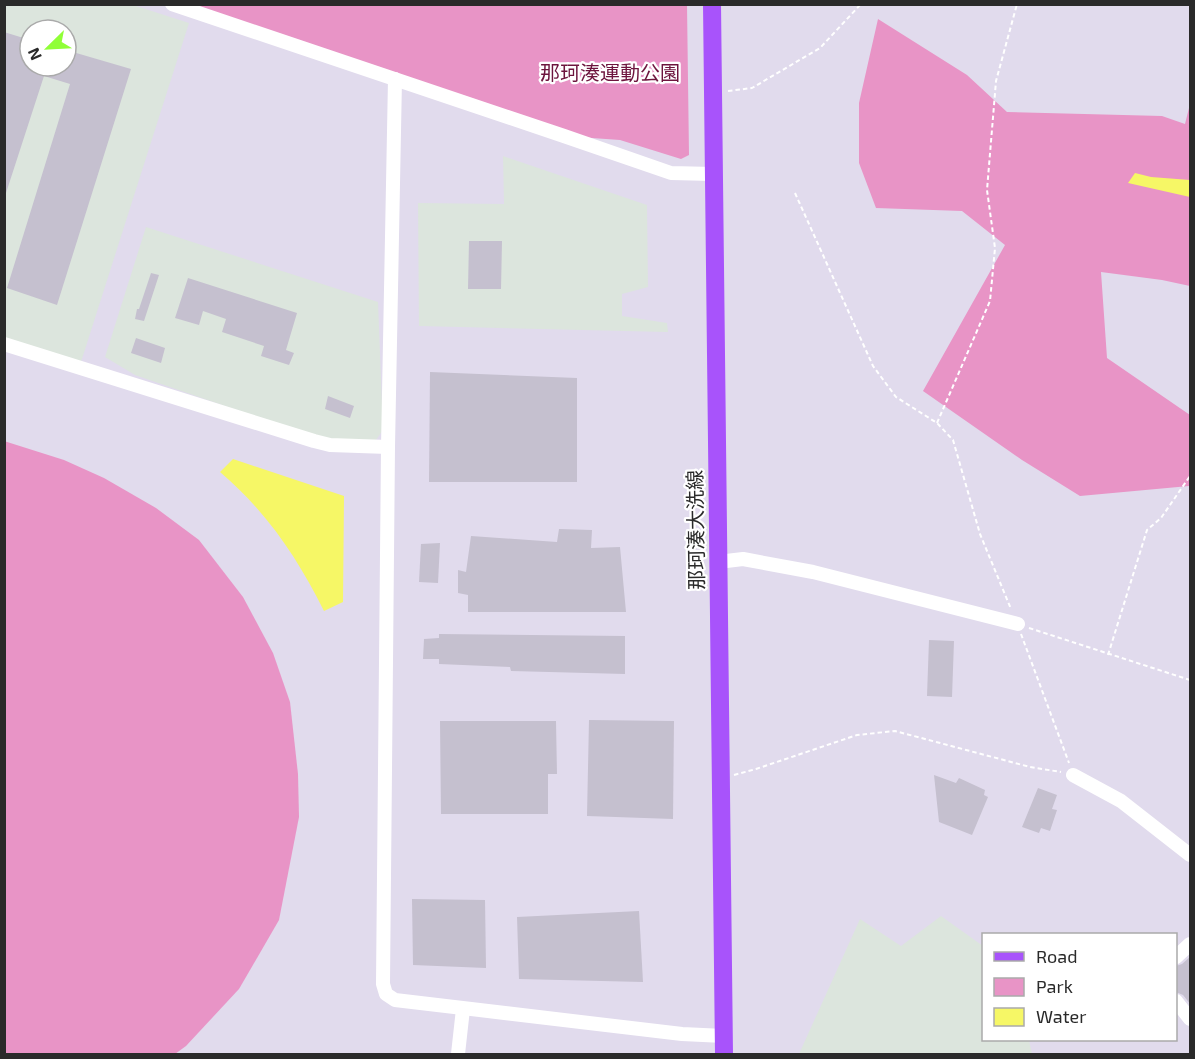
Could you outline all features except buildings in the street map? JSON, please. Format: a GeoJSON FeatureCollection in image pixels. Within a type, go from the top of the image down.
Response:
{"type":"FeatureCollection","features":[{"type":"Feature","properties":{"kind":"main road","name":"那珂湊大洗線"},"geometry":{"type":"LineString","coordinates":[[712,4],[724,1045]]}},
{"type":"Feature","properties":{"kind":"street"},"geometry":{"type":"LineString","coordinates":[[172,4],[671,173],[713,174]]}},
{"type":"Feature","properties":{"kind":"street"},"geometry":{"type":"LineString","coordinates":[[395,79],[382,984],[386,994],[394,1000],[682,1034],[724,1045]]}},
{"type":"Feature","properties":{"kind":"street"},"geometry":{"type":"LineString","coordinates":[[4,344],[314,441],[330,445],[388,447]]}},
{"type":"Feature","properties":{"kind":"street"},"geometry":{"type":"LineString","coordinates":[[718,562],[744,559],[813,572],[1018,624]]}},
{"type":"Feature","properties":{"kind":"street"},"geometry":{"type":"LineString","coordinates":[[1073,775],[1121,801],[1191,855]]}},
{"type":"Feature","properties":{"kind":"street"},"geometry":{"type":"LineString","coordinates":[[1177,956],[1191,944]]}},
{"type":"Feature","properties":{"kind":"street"},"geometry":{"type":"LineString","coordinates":[[1177,1002],[1191,1019]]}},
{"type":"Feature","properties":{"kind":"street"},"geometry":{"type":"LineString","coordinates":[[459,1054],[463,1009]]}},
{"type":"Feature","properties":{"kind":"path"},"geometry":{"type":"LineString","coordinates":[[713,89],[733,92],[752,88],[820,48],[861,4]]}},
{"type":"Feature","properties":{"kind":"path"},"geometry":{"type":"LineString","coordinates":[[937,423],[990,301],[995,248],[987,190],[996,81],[1017,4]]}},
{"type":"Feature","properties":{"kind":"path"},"geometry":{"type":"LineString","coordinates":[[795,193],[873,366],[896,397],[937,423],[953,440],[980,534],[1018,624],[1073,775]]}},
{"type":"Feature","properties":{"kind":"path"},"geometry":{"type":"LineString","coordinates":[[1108,655],[1147,530],[1161,518],[1191,476]]}},
{"type":"Feature","properties":{"kind":"path"},"geometry":{"type":"LineString","coordinates":[[1018,624],[1191,680]]}},
{"type":"Feature","properties":{"kind":"path"},"geometry":{"type":"LineString","coordinates":[[721,778],[756,769],[857,735],[895,731],[1030,767],[1073,775]]}},
{"type":"Feature","properties":{"kind":"shaded area"},"geometry":{"type":"Polygon","coordinates":[[[5,5],[133,5],[189,23],[81,362],[5,338],[5,5]]]}},
{"type":"Feature","properties":{"kind":"shaded area"},"geometry":{"type":"Polygon","coordinates":[[[503,156],[647,205],[648,287],[622,294],[622,316],[667,323],[668,332],[419,326],[418,203],[504,204],[503,156]]]}},
{"type":"Feature","properties":{"kind":"shaded area"},"geometry":{"type":"Polygon","coordinates":[[[146,227],[378,302],[383,430],[371,447],[312,436],[135,375],[105,357],[146,227]]]}},
{"type":"Feature","properties":{"kind":"shaded area"},"geometry":{"type":"Polygon","coordinates":[[[941,916],[982,945],[982,1041],[1029,1041],[1032,1054],[799,1054],[860,919],[901,946],[941,916]]]}},
{"type":"Feature","properties":{"kind":"green space","name":"那珂湊運動公園"},"geometry":{"type":"Polygon","coordinates":[[[172,5],[687,5],[689,155],[681,159],[620,140],[564,136],[172,5]]]}},
{"type":"Feature","properties":{"kind":"green space"},"geometry":{"type":"Polygon","coordinates":[[[878,19],[967,75],[1007,112],[1162,116],[1185,124],[1190,104],[1190,286],[1101,272],[1107,358],[1190,415],[1189,486],[1080,496],[1022,460],[923,391],[1005,245],[962,211],[876,208],[859,163],[859,103],[878,19]]]}},
{"type":"Feature","properties":{"kind":"green space"},"geometry":{"type":"Polygon","coordinates":[[[4,441],[64,460],[104,478],[156,508],[199,540],[243,597],[273,653],[290,702],[298,774],[299,817],[279,920],[239,989],[186,1046],[175,1054],[5,1054],[4,441]]]}},
{"type":"Feature","properties":{"kind":"water"},"geometry":{"type":"Polygon","coordinates":[[[1135,173],[1151,177],[1190,180],[1190,197],[1128,183],[1135,173]]]}},
{"type":"Feature","properties":{"kind":"water"},"geometry":{"type":"Polygon","coordinates":[[[233,459],[344,496],[343,602],[324,611],[303,572],[279,536],[252,503],[220,472],[233,459]]]}}]}
